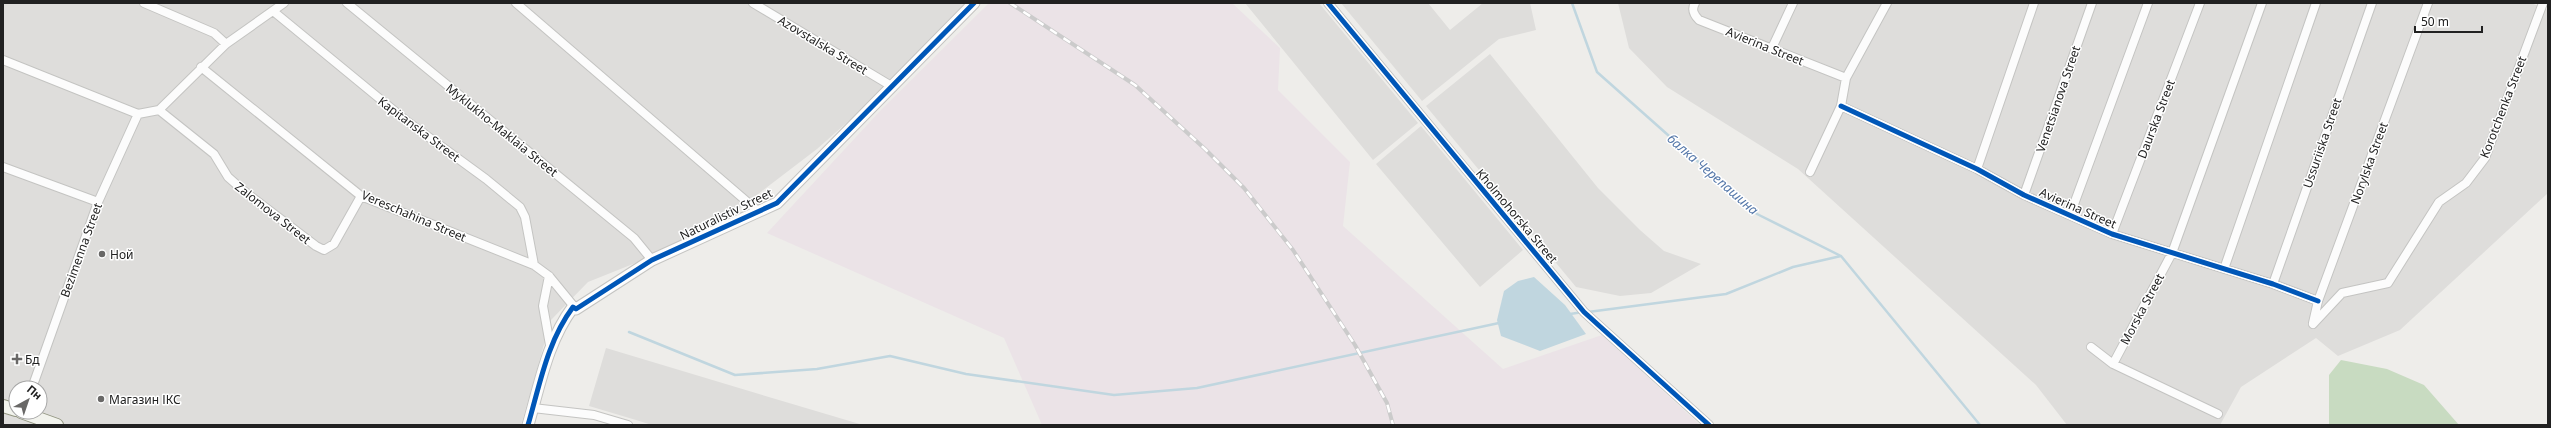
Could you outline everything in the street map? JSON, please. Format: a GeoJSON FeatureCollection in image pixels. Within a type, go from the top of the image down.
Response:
{"type":"FeatureCollection","features":[{"type":"Feature","properties":{"kind":"main road"},"geometry":{"type":"LineString","coordinates":[[43,420],[57,425]]}},
{"type":"Feature","properties":{"kind":"street"},"geometry":{"type":"LineString","coordinates":[[144,3],[214,33],[226,44]]}},
{"type":"Feature","properties":{"kind":"street"},"geometry":{"type":"LineString","coordinates":[[3,60],[138,114],[159,110],[226,44],[284,3]]}},
{"type":"Feature","properties":{"kind":"street","name":"Myklukho-Maklaia Street"},"geometry":{"type":"LineString","coordinates":[[347,3],[634,238],[652,260]]}},
{"type":"Feature","properties":{"kind":"street"},"geometry":{"type":"LineString","coordinates":[[516,3],[759,212]]}},
{"type":"Feature","properties":{"kind":"street","name":"Azovstalska Street"},"geometry":{"type":"LineString","coordinates":[[753,3],[893,87]]}},
{"type":"Feature","properties":{"kind":"street","name":"Naturalistiv Street"},"geometry":{"type":"LineString","coordinates":[[528,425],[550,345],[559,326],[573,307],[576,308],[652,260],[777,203],[893,87],[974,3]]}},
{"type":"Feature","properties":{"kind":"street","name":"Kholmohorska Street"},"geometry":{"type":"LineString","coordinates":[[1328,3],[1584,312],[1709,425]]}},
{"type":"Feature","properties":{"kind":"street"},"geometry":{"type":"LineString","coordinates":[[1772,48],[1794,3]]}},
{"type":"Feature","properties":{"kind":"street"},"geometry":{"type":"LineString","coordinates":[[1810,172],[1841,106],[1846,78],[1887,3]]}},
{"type":"Feature","properties":{"kind":"street"},"geometry":{"type":"LineString","coordinates":[[1977,169],[2034,3]]}},
{"type":"Feature","properties":{"kind":"street","name":"Venetsianova Street"},"geometry":{"type":"LineString","coordinates":[[2024,195],[2092,3]]}},
{"type":"Feature","properties":{"kind":"street"},"geometry":{"type":"LineString","coordinates":[[2070,215],[2148,3]]}},
{"type":"Feature","properties":{"kind":"street","name":"Daurska Street"},"geometry":{"type":"LineString","coordinates":[[2112,234],[2200,3]]}},
{"type":"Feature","properties":{"kind":"street"},"geometry":{"type":"LineString","coordinates":[[2172,253],[2262,3]]}},
{"type":"Feature","properties":{"kind":"street"},"geometry":{"type":"LineString","coordinates":[[2224,269],[2316,3]]}},
{"type":"Feature","properties":{"kind":"street","name":"Ussuriiska Street"},"geometry":{"type":"LineString","coordinates":[[2273,284],[2372,3]]}},
{"type":"Feature","properties":{"kind":"street","name":"Norylska Street"},"geometry":{"type":"LineString","coordinates":[[2313,324],[2318,301],[2428,3]]}},
{"type":"Feature","properties":{"kind":"street","name":"Korotchenka Street"},"geometry":{"type":"LineString","coordinates":[[2313,324],[2342,293],[2388,283],[2439,202],[2466,184],[2485,158],[2543,3]]}},
{"type":"Feature","properties":{"kind":"street","name":"Avierina Street"},"geometry":{"type":"LineString","coordinates":[[1694,5],[1694,15],[1699,20],[1846,78]]}},
{"type":"Feature","properties":{"kind":"street","name":"Kapitanska Street"},"geometry":{"type":"LineString","coordinates":[[273,12],[408,122],[486,179],[520,207],[525,217],[534,265]]}},
{"type":"Feature","properties":{"kind":"street","name":"Vereschahina Street"},"geometry":{"type":"LineString","coordinates":[[201,67],[361,196],[534,265],[549,276],[576,308]]}},
{"type":"Feature","properties":{"kind":"street","name":"Avierina Street"},"geometry":{"type":"LineString","coordinates":[[1841,106],[1977,169],[2024,195],[2112,234],[2273,284],[2318,301]]}},
{"type":"Feature","properties":{"kind":"street","name":"Zalomova Street"},"geometry":{"type":"LineString","coordinates":[[159,110],[214,154],[228,177],[245,192],[316,246],[324,250],[334,244],[361,196]]}},
{"type":"Feature","properties":{"kind":"street","name":"Bezimenna Street"},"geometry":{"type":"LineString","coordinates":[[35,380],[98,202],[138,114]]}},
{"type":"Feature","properties":{"kind":"street"},"geometry":{"type":"LineString","coordinates":[[3,167],[98,202]]}},
{"type":"Feature","properties":{"kind":"street","name":"Morska Street"},"geometry":{"type":"LineString","coordinates":[[2112,364],[2172,253]]}},
{"type":"Feature","properties":{"kind":"street"},"geometry":{"type":"LineString","coordinates":[[549,276],[543,306],[550,345]]}},
{"type":"Feature","properties":{"kind":"street"},"geometry":{"type":"LineString","coordinates":[[2091,347],[2112,364],[2218,414]]}},
{"type":"Feature","properties":{"kind":"street"},"geometry":{"type":"LineString","coordinates":[[533,408],[594,415],[628,425]]}},
{"type":"Feature","properties":{"kind":"shaded area"},"geometry":{"type":"Polygon","coordinates":[[[3,3],[967,3],[887,87],[817,149],[703,236],[588,282],[551,320],[521,425],[3,425],[3,3]]]}},
{"type":"Feature","properties":{"kind":"shaded area"},"geometry":{"type":"Polygon","coordinates":[[[989,3],[1232,3],[1280,48],[1278,90],[1350,162],[1343,226],[1503,369],[1602,335],[1700,425],[1042,425],[1004,338],[767,233],[881,110],[989,3]]]}},
{"type":"Feature","properties":{"kind":"shaded area"},"geometry":{"type":"Polygon","coordinates":[[[1245,3],[1319,3],[1418,123],[1373,160],[1245,3]]]}},
{"type":"Feature","properties":{"kind":"shaded area"},"geometry":{"type":"Polygon","coordinates":[[[1341,3],[1428,3],[1450,30],[1483,3],[1530,3],[1536,30],[1499,39],[1422,101],[1341,3]]]}},
{"type":"Feature","properties":{"kind":"shaded area"},"geometry":{"type":"Polygon","coordinates":[[[1618,3],[2531,3],[2548,10],[2548,193],[2400,330],[2338,356],[2316,338],[2241,387],[2220,425],[2067,425],[2036,385],[1798,169],[1667,87],[1629,48],[1618,3]]]}},
{"type":"Feature","properties":{"kind":"shaded area"},"geometry":{"type":"Polygon","coordinates":[[[1490,54],[1598,188],[1640,230],[1664,251],[1701,264],[1651,293],[1620,296],[1576,287],[1426,106],[1490,54]]]}},
{"type":"Feature","properties":{"kind":"shaded area"},"geometry":{"type":"Polygon","coordinates":[[[1421,126],[1523,250],[1480,287],[1376,164],[1421,126]]]}},
{"type":"Feature","properties":{"kind":"shaded area"},"geometry":{"type":"Polygon","coordinates":[[[606,348],[863,425],[652,425],[589,406],[606,348]]]}},
{"type":"Feature","properties":{"kind":"green space"},"geometry":{"type":"Polygon","coordinates":[[[2341,360],[2387,369],[2424,385],[2459,425],[2329,425],[2329,375],[2341,360]]]}},
{"type":"Feature","properties":{"kind":"water"},"geometry":{"type":"Polygon","coordinates":[[[1534,277],[1565,305],[1586,334],[1540,351],[1501,336],[1497,320],[1504,291],[1518,281],[1534,277]]]}},
{"type":"Feature","properties":{"kind":"waterway","name":"балка Черепашина"},"geometry":{"type":"LineString","coordinates":[[1572,3],[1597,72],[1757,214],[1841,256],[1980,425]]}},
{"type":"Feature","properties":{"kind":"waterway"},"geometry":{"type":"LineString","coordinates":[[1588,312],[1726,294],[1793,267],[1841,256]]}},
{"type":"Feature","properties":{"kind":"waterway"},"geometry":{"type":"LineString","coordinates":[[1570,314],[1583,312]]}},
{"type":"Feature","properties":{"kind":"waterway"},"geometry":{"type":"LineString","coordinates":[[629,332],[735,375],[817,369],[890,356],[966,374],[1114,395],[1197,388],[1499,323]]}},
{"type":"Feature","properties":{"kind":"railway"},"geometry":{"type":"LineString","coordinates":[[1010,3],[1135,85],[1205,149],[1244,188],[1293,250],[1355,345],[1387,403],[1393,425]]}},
{"type":"Feature","properties":{"kind":"cycle path"},"geometry":{"type":"LineString","coordinates":[[528,425],[550,349],[564,320],[573,307],[576,309],[652,260],[777,203],[974,3]]}},
{"type":"Feature","properties":{"kind":"cycle path"},"geometry":{"type":"LineString","coordinates":[[1328,3],[1584,312],[1709,425]]}},
{"type":"Feature","properties":{"kind":"cycle path"},"geometry":{"type":"LineString","coordinates":[[1841,106],[1977,169],[2024,195],[2112,234],[2273,284],[2318,301]]}},
{"type":"Feature","properties":{"kind":"place","name":"Ной"},"geometry":{"type":"Point","coordinates":[102,254]}},
{"type":"Feature","properties":{"kind":"place","name":"Бд"},"geometry":{"type":"Point","coordinates":[17,359]}},
{"type":"Feature","properties":{"kind":"place","name":"Магазин ІКС"},"geometry":{"type":"Point","coordinates":[101,399]}}]}
